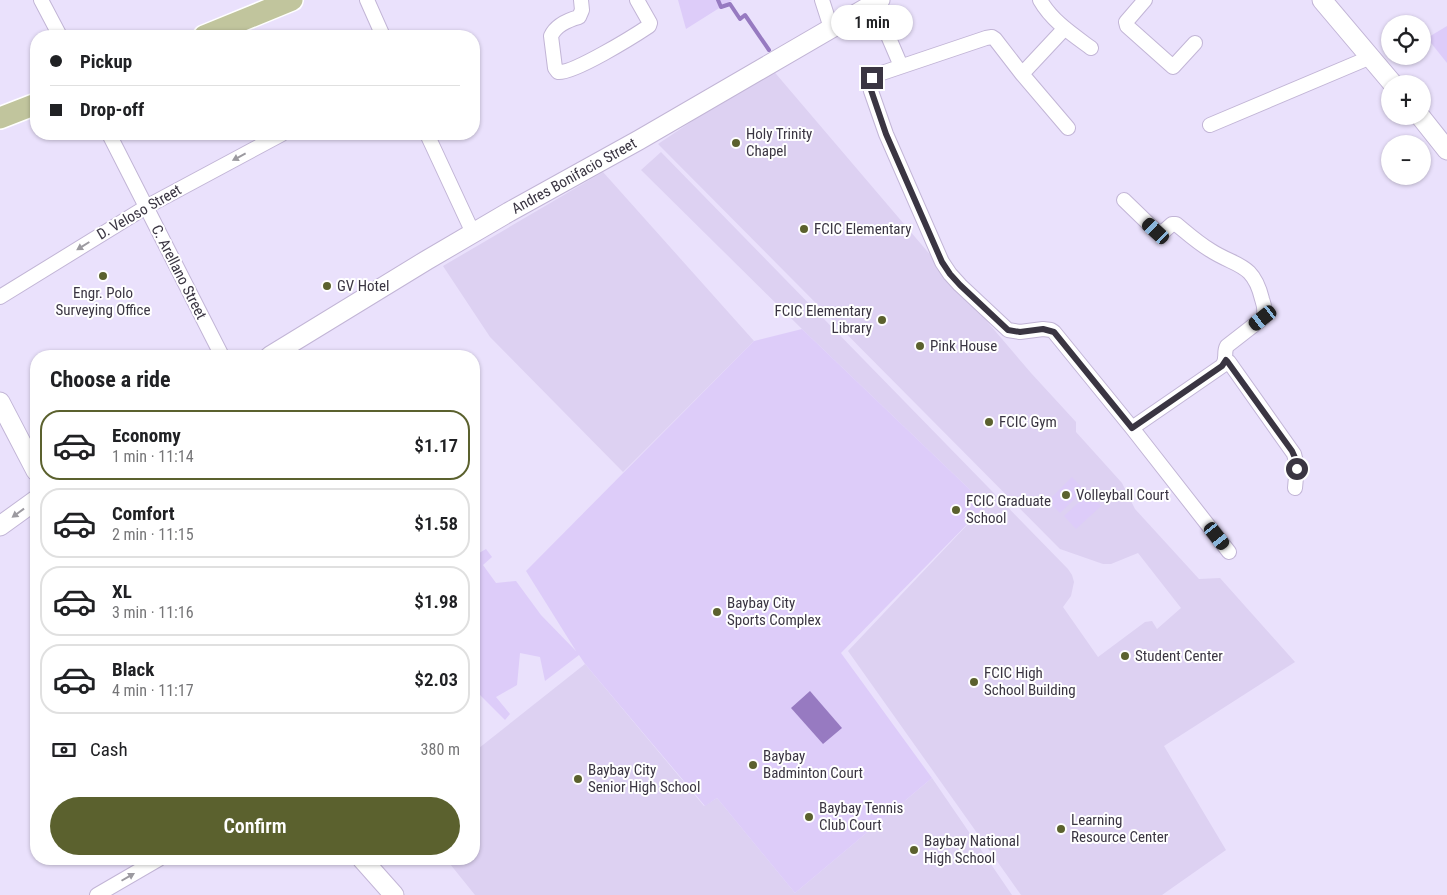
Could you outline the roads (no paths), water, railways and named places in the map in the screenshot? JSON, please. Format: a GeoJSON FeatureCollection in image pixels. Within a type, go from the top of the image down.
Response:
{"type":"FeatureCollection","features":[{"type":"Feature","properties":{"kind":"main road"},"geometry":{"type":"LineString","coordinates":[[219,30],[292,0]]}},
{"type":"Feature","properties":{"kind":"main road"},"geometry":{"type":"LineString","coordinates":[[0,118],[30,106]]}},
{"type":"Feature","properties":{"kind":"street"},"geometry":{"type":"LineString","coordinates":[[41,0],[57,30]]}},
{"type":"Feature","properties":{"kind":"street"},"geometry":{"type":"LineString","coordinates":[[367,0],[380,30]]}},
{"type":"Feature","properties":{"kind":"street"},"geometry":{"type":"LineString","coordinates":[[581,0],[582,10],[579,17],[557,28],[551,36],[555,68],[558,72],[564,72],[585,63],[623,43],[648,26],[650,23],[637,0]]}},
{"type":"Feature","properties":{"kind":"street"},"geometry":{"type":"LineString","coordinates":[[822,0],[831,28]]}},
{"type":"Feature","properties":{"kind":"street"},"geometry":{"type":"LineString","coordinates":[[1040,0],[1055,19],[1091,48]]}},
{"type":"Feature","properties":{"kind":"street"},"geometry":{"type":"LineString","coordinates":[[1145,0],[1126,22],[1127,26],[1173,67],[1195,43]]}},
{"type":"Feature","properties":{"kind":"street"},"geometry":{"type":"LineString","coordinates":[[1322,0],[1385,75]]}},
{"type":"Feature","properties":{"kind":"street"},"geometry":{"type":"LineString","coordinates":[[877,2],[901,66]]}},
{"type":"Feature","properties":{"kind":"street","name":"Andres Bonifacio Street"},"geometry":{"type":"LineString","coordinates":[[280,350],[509,212],[639,140],[877,2]]}},
{"type":"Feature","properties":{"kind":"street"},"geometry":{"type":"LineString","coordinates":[[1022,74],[1065,28]]}},
{"type":"Feature","properties":{"kind":"street"},"geometry":{"type":"LineString","coordinates":[[1068,128],[995,39],[990,37],[901,66],[872,78],[870,87],[886,134],[946,268],[960,285],[1008,330],[1020,332],[1043,329],[1054,332],[1229,552]]}},
{"type":"Feature","properties":{"kind":"street"},"geometry":{"type":"LineString","coordinates":[[1210,125],[1371,58]]}},
{"type":"Feature","properties":{"kind":"street"},"geometry":{"type":"LineString","coordinates":[[1427,125],[1447,150]]}},
{"type":"Feature","properties":{"kind":"street","name":"C. Arellano Street"},"geometry":{"type":"LineString","coordinates":[[112,140],[219,350]]}},
{"type":"Feature","properties":{"kind":"street","name":"D. Veloso Street"},"geometry":{"type":"LineString","coordinates":[[0,297],[146,207],[271,140]]}},
{"type":"Feature","properties":{"kind":"street"},"geometry":{"type":"LineString","coordinates":[[430,140],[473,233]]}},
{"type":"Feature","properties":{"kind":"street"},"geometry":{"type":"LineString","coordinates":[[1124,200],[1156,231],[1162,232],[1172,224],[1176,224],[1212,252],[1244,268],[1259,288],[1264,306],[1264,316],[1227,346],[1225,350],[1226,360],[1222,366],[1132,428]]}},
{"type":"Feature","properties":{"kind":"street"},"geometry":{"type":"LineString","coordinates":[[1226,360],[1294,454],[1297,466],[1295,488]]}},
{"type":"Feature","properties":{"kind":"street"},"geometry":{"type":"LineString","coordinates":[[0,402],[30,460]]}},
{"type":"Feature","properties":{"kind":"street"},"geometry":{"type":"LineString","coordinates":[[0,526],[30,504]]}},
{"type":"Feature","properties":{"kind":"street"},"geometry":{"type":"LineString","coordinates":[[97,895],[149,865]]}},
{"type":"Feature","properties":{"kind":"street"},"geometry":{"type":"LineString","coordinates":[[367,865],[394,895]]}},
{"type":"Feature","properties":{"kind":"waterway"},"geometry":{"type":"LineString","coordinates":[[718,0],[721,7],[730,4],[740,19],[745,15],[769,50]]}},
{"type":"Feature","properties":{"kind":"place","name":"Holy Trinity Chapel"},"geometry":{"type":"Point","coordinates":[736,143]}},
{"type":"Feature","properties":{"kind":"place","name":"FCIC Elementary"},"geometry":{"type":"Point","coordinates":[804,229]}},
{"type":"Feature","properties":{"kind":"place","name":"Engr. Polo Surveying Office"},"geometry":{"type":"Point","coordinates":[103,276]}},
{"type":"Feature","properties":{"kind":"place","name":"GV Hotel"},"geometry":{"type":"Point","coordinates":[327,286]}},
{"type":"Feature","properties":{"kind":"place","name":"FCIC Elementary Library"},"geometry":{"type":"Point","coordinates":[882,320]}},
{"type":"Feature","properties":{"kind":"place","name":"Pink House"},"geometry":{"type":"Point","coordinates":[920,346]}},
{"type":"Feature","properties":{"kind":"place","name":"FCIC Gym"},"geometry":{"type":"Point","coordinates":[989,422]}},
{"type":"Feature","properties":{"kind":"place","name":"Volleyball Court"},"geometry":{"type":"Point","coordinates":[1066,495]}},
{"type":"Feature","properties":{"kind":"place","name":"FCIC Graduate School"},"geometry":{"type":"Point","coordinates":[956,510]}},
{"type":"Feature","properties":{"kind":"place","name":"Baybay City Sports Complex"},"geometry":{"type":"Point","coordinates":[717,612]}},
{"type":"Feature","properties":{"kind":"place","name":"Student Center"},"geometry":{"type":"Point","coordinates":[1125,656]}},
{"type":"Feature","properties":{"kind":"place","name":"FCIC High School Building"},"geometry":{"type":"Point","coordinates":[974,682]}},
{"type":"Feature","properties":{"kind":"place","name":"Baybay Badminton Court"},"geometry":{"type":"Point","coordinates":[753,765]}},
{"type":"Feature","properties":{"kind":"place","name":"Baybay City Senior High School"},"geometry":{"type":"Point","coordinates":[578,779]}},
{"type":"Feature","properties":{"kind":"place","name":"Baybay Tennis Club Court"},"geometry":{"type":"Point","coordinates":[809,817]}},
{"type":"Feature","properties":{"kind":"place","name":"Learning Resource Center"},"geometry":{"type":"Point","coordinates":[1061,829]}},
{"type":"Feature","properties":{"kind":"place","name":"Baybay National High School"},"geometry":{"type":"Point","coordinates":[914,850]}}]}
